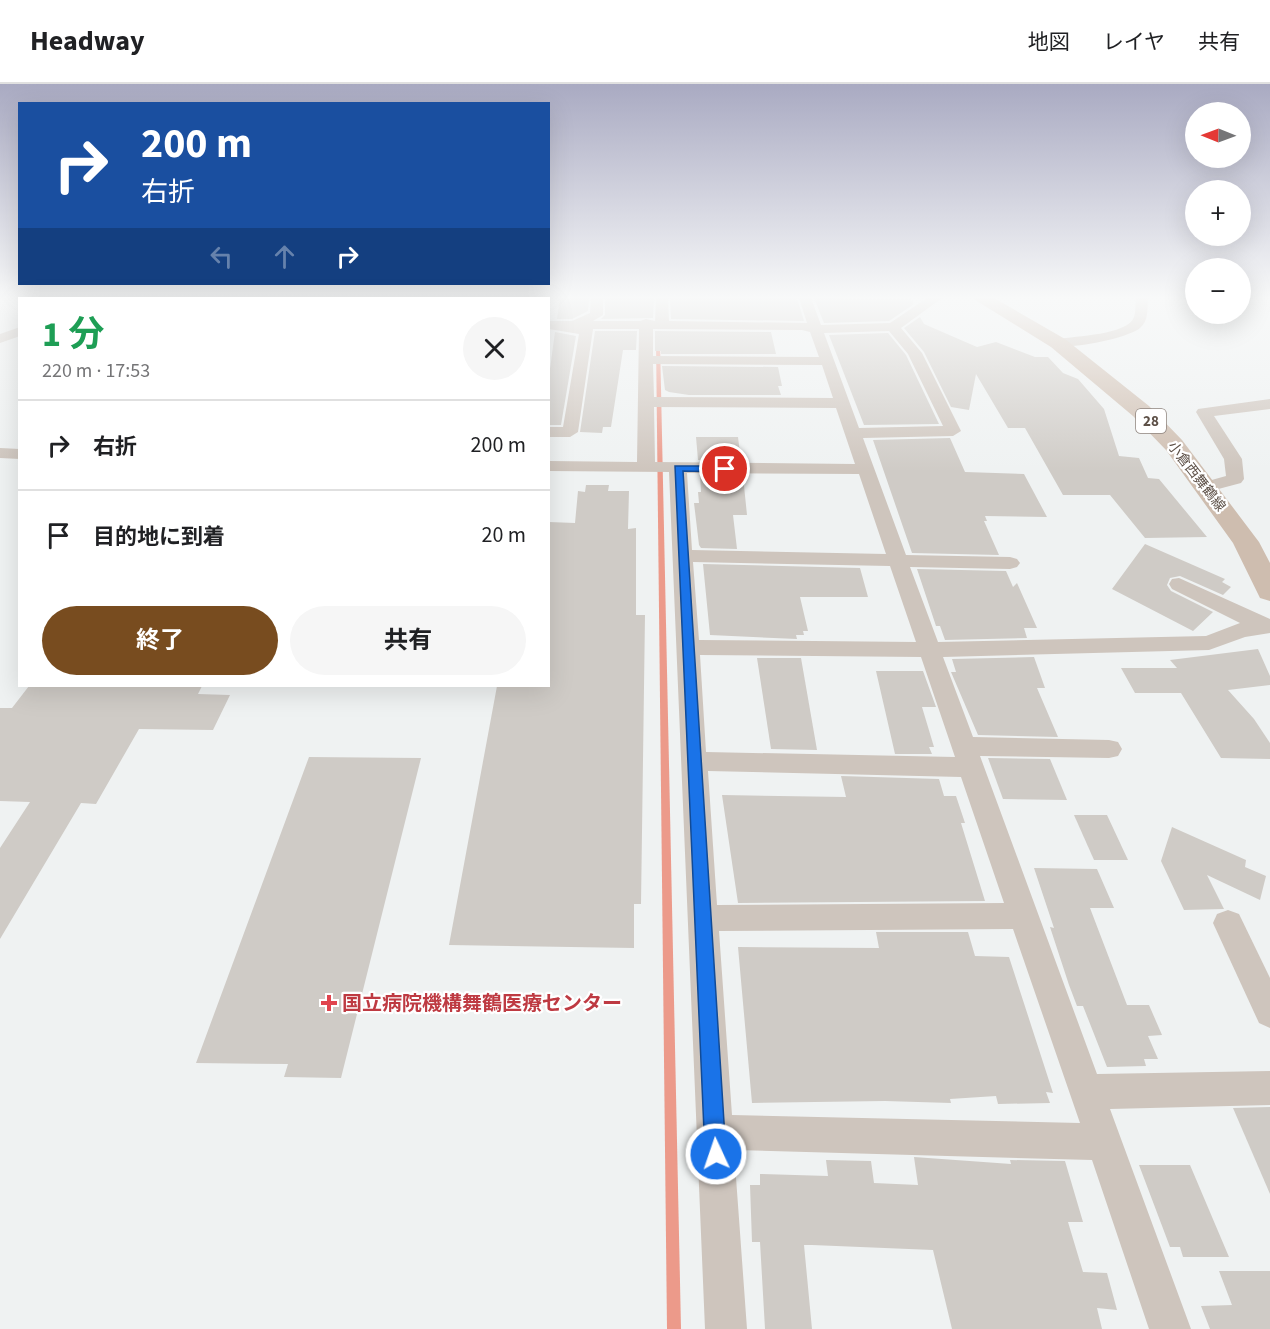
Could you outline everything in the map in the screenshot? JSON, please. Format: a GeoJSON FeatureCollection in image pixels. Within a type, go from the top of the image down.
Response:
{"type":"FeatureCollection","features":[{"type":"Feature","properties":{"kind":"main road","name":"小倉西舞鶴線"},"geometry":{"type":"LineString","coordinates":[[1074,356],[1142,411],[1174,445],[1246,542],[1270,592]]}},
{"type":"Feature","properties":{"kind":"street"},"geometry":{"type":"LineString","coordinates":[[550,432],[570,432],[583,356]]}},
{"type":"Feature","properties":{"kind":"street"},"geometry":{"type":"LineString","coordinates":[[646,356],[646,467]]}},
{"type":"Feature","properties":{"kind":"street"},"geometry":{"type":"LineString","coordinates":[[826,356],[1170,1329]]}},
{"type":"Feature","properties":{"kind":"street"},"geometry":{"type":"LineString","coordinates":[[853,433],[953,431],[917,356]]}},
{"type":"Feature","properties":{"kind":"street"},"geometry":{"type":"LineString","coordinates":[[646,360],[828,361]]}},
{"type":"Feature","properties":{"kind":"street"},"geometry":{"type":"LineString","coordinates":[[646,402],[843,403]]}},
{"type":"Feature","properties":{"kind":"street"},"geometry":{"type":"LineString","coordinates":[[1207,487],[1235,478],[1233,459],[1204,412],[1270,404]]}},
{"type":"Feature","properties":{"kind":"street"},"geometry":{"type":"LineString","coordinates":[[0,453],[18,454]]}},
{"type":"Feature","properties":{"kind":"street"},"geometry":{"type":"LineString","coordinates":[[550,466],[866,469]]}},
{"type":"Feature","properties":{"kind":"street"},"geometry":{"type":"LineString","coordinates":[[678,468],[726,1329]]}},
{"type":"Feature","properties":{"kind":"street"},"geometry":{"type":"LineString","coordinates":[[683,555],[898,558],[1010,563]]}},
{"type":"Feature","properties":{"kind":"street"},"geometry":{"type":"LineString","coordinates":[[1179,584],[1266,625]]}},
{"type":"Feature","properties":{"kind":"street"},"geometry":{"type":"LineString","coordinates":[[688,647],[930,650],[1209,643],[1241,630],[1266,625]]}},
{"type":"Feature","properties":{"kind":"street"},"geometry":{"type":"LineString","coordinates":[[694,761],[968,757],[1108,749]]}},
{"type":"Feature","properties":{"kind":"street"},"geometry":{"type":"LineString","coordinates":[[703,918],[1024,916]]}},
{"type":"Feature","properties":{"kind":"street"},"geometry":{"type":"LineString","coordinates":[[1228,923],[1270,1012]]}},
{"type":"Feature","properties":{"kind":"street"},"geometry":{"type":"LineString","coordinates":[[1086,1092],[1270,1088]]}},
{"type":"Feature","properties":{"kind":"street"},"geometry":{"type":"LineString","coordinates":[[715,1132],[1104,1142]]}},
{"type":"Feature","properties":{"kind":"building"},"geometry":{"type":"Polygon","coordinates":[[[552,356],[573,356],[561,425],[550,425],[552,356]]]}},
{"type":"Feature","properties":{"kind":"building"},"geometry":{"type":"Polygon","coordinates":[[[591,356],[622,356],[611,427],[603,427],[602,433],[580,432],[591,356]]]}},
{"type":"Feature","properties":{"kind":"building"},"geometry":{"type":"Polygon","coordinates":[[[837,356],[907,356],[939,424],[864,425],[837,356]]]}},
{"type":"Feature","properties":{"kind":"building"},"geometry":{"type":"Polygon","coordinates":[[[926,356],[1048,357],[1063,373],[1078,379],[1104,409],[1119,456],[1139,458],[1148,478],[1159,479],[1207,537],[1145,538],[1110,495],[1063,495],[1025,428],[1008,428],[976,374],[969,410],[951,407],[926,356]]]}},
{"type":"Feature","properties":{"kind":"building"},"geometry":{"type":"Polygon","coordinates":[[[662,366],[778,367],[782,386],[778,386],[781,395],[689,395],[669,392],[665,390],[662,366]]]}},
{"type":"Feature","properties":{"kind":"building"},"geometry":{"type":"Polygon","coordinates":[[[696,437],[738,437],[741,461],[698,460],[696,437]]]}},
{"type":"Feature","properties":{"kind":"building"},"geometry":{"type":"Polygon","coordinates":[[[950,438],[965,472],[1024,474],[1047,517],[985,516],[987,521],[984,521],[999,555],[912,553],[873,440],[950,438]]]}},
{"type":"Feature","properties":{"kind":"building"},"geometry":{"type":"Polygon","coordinates":[[[700,475],[743,476],[747,515],[733,515],[737,549],[701,548],[699,545],[694,503],[699,503],[700,475]]]}},
{"type":"Feature","properties":{"kind":"building"},"geometry":{"type":"Polygon","coordinates":[[[586,485],[609,485],[608,491],[629,491],[628,529],[636,528],[636,615],[645,615],[641,904],[634,904],[634,948],[449,945],[497,687],[550,687],[550,522],[575,523],[578,491],[585,492],[586,485]]]}},
{"type":"Feature","properties":{"kind":"building"},"geometry":{"type":"Polygon","coordinates":[[[1145,544],[1225,579],[1222,582],[1231,587],[1223,595],[1180,576],[1170,578],[1167,585],[1171,591],[1213,612],[1193,631],[1112,589],[1145,544]]]}},
{"type":"Feature","properties":{"kind":"building"},"geometry":{"type":"Polygon","coordinates":[[[703,564],[860,568],[868,597],[800,597],[808,631],[803,631],[804,635],[796,635],[797,639],[710,635],[703,564]]]}},
{"type":"Feature","properties":{"kind":"building"},"geometry":{"type":"Polygon","coordinates":[[[917,569],[1006,571],[1013,587],[1017,583],[1037,628],[1024,628],[1027,638],[945,640],[940,626],[936,626],[917,569]]]}},
{"type":"Feature","properties":{"kind":"building"},"geometry":{"type":"Polygon","coordinates":[[[1258,649],[1270,676],[1270,685],[1228,690],[1254,719],[1270,743],[1270,759],[1221,758],[1181,693],[1135,693],[1121,668],[1177,668],[1170,660],[1258,649]]]}},
{"type":"Feature","properties":{"kind":"building"},"geometry":{"type":"Polygon","coordinates":[[[1034,657],[1045,688],[1037,688],[1058,737],[978,735],[951,672],[956,672],[952,659],[1034,657]]]}},
{"type":"Feature","properties":{"kind":"building"},"geometry":{"type":"Polygon","coordinates":[[[757,658],[801,658],[817,750],[771,749],[757,658]]]}},
{"type":"Feature","properties":{"kind":"building"},"geometry":{"type":"Polygon","coordinates":[[[876,671],[923,671],[936,707],[922,707],[934,747],[929,747],[932,754],[895,754],[876,671]]]}},
{"type":"Feature","properties":{"kind":"building"},"geometry":{"type":"Polygon","coordinates":[[[28,687],[202,687],[198,694],[230,695],[213,730],[139,729],[96,804],[81,803],[0,939],[0,848],[30,802],[0,801],[0,708],[12,708],[28,687]]]}},
{"type":"Feature","properties":{"kind":"building"},"geometry":{"type":"Polygon","coordinates":[[[309,757],[421,758],[341,1078],[284,1077],[288,1064],[196,1063],[309,757]]]}},
{"type":"Feature","properties":{"kind":"building"},"geometry":{"type":"Polygon","coordinates":[[[988,758],[1050,759],[1067,800],[1003,799],[988,758]]]}},
{"type":"Feature","properties":{"kind":"building"},"geometry":{"type":"Polygon","coordinates":[[[841,776],[939,779],[944,796],[956,796],[965,823],[961,823],[985,901],[738,903],[722,795],[846,797],[841,776]]]}},
{"type":"Feature","properties":{"kind":"building"},"geometry":{"type":"Polygon","coordinates":[[[1074,815],[1107,815],[1128,860],[1094,860],[1074,815]]]}},
{"type":"Feature","properties":{"kind":"building"},"geometry":{"type":"Polygon","coordinates":[[[1172,827],[1246,860],[1245,867],[1266,876],[1260,900],[1207,875],[1224,909],[1184,910],[1161,861],[1172,827]]]}},
{"type":"Feature","properties":{"kind":"building"},"geometry":{"type":"Polygon","coordinates":[[[1034,868],[1097,869],[1114,908],[1090,908],[1127,1005],[1149,1005],[1162,1035],[1148,1036],[1158,1059],[1144,1059],[1146,1066],[1107,1067],[1083,1006],[1077,1006],[1069,985],[1050,927],[1054,928],[1034,868]]]}},
{"type":"Feature","properties":{"kind":"building"},"geometry":{"type":"Polygon","coordinates":[[[876,932],[968,932],[975,956],[1009,957],[1053,1093],[1046,1092],[1050,1103],[998,1104],[996,1096],[950,1099],[951,1103],[885,1101],[752,1103],[738,947],[879,948],[876,932]]]}},
{"type":"Feature","properties":{"kind":"building"},"geometry":{"type":"Polygon","coordinates":[[[1270,1107],[1270,1194],[1233,1108],[1270,1107]]]}},
{"type":"Feature","properties":{"kind":"building"},"geometry":{"type":"Polygon","coordinates":[[[914,1157],[1011,1164],[1010,1160],[1065,1161],[1083,1222],[1068,1222],[1083,1272],[1107,1273],[1117,1310],[1097,1308],[1102,1329],[952,1329],[933,1250],[804,1245],[812,1329],[765,1329],[760,1242],[752,1242],[750,1185],[760,1185],[760,1174],[828,1176],[826,1160],[871,1161],[874,1183],[918,1185],[914,1157]]]}},
{"type":"Feature","properties":{"kind":"building"},"geometry":{"type":"Polygon","coordinates":[[[1139,1165],[1190,1165],[1229,1257],[1183,1257],[1180,1247],[1170,1247],[1139,1165]]]}},
{"type":"Feature","properties":{"kind":"building"},"geometry":{"type":"Polygon","coordinates":[[[1219,1271],[1270,1271],[1270,1329],[1210,1329],[1201,1306],[1232,1305],[1219,1271]]]}},
{"type":"Feature","properties":{"kind":"waterway"},"geometry":{"type":"LineString","coordinates":[[658,356],[674,1329]]}},
{"type":"Feature","properties":{"kind":"place","name":"国立病院機構舞鶴医療センター"},"geometry":{"type":"Point","coordinates":[329,1003]}},
{"type":"Feature","properties":{"kind":"route"},"geometry":{"type":"LineString","coordinates":[[716,1154],[678,468],[725,469]]}}]}
